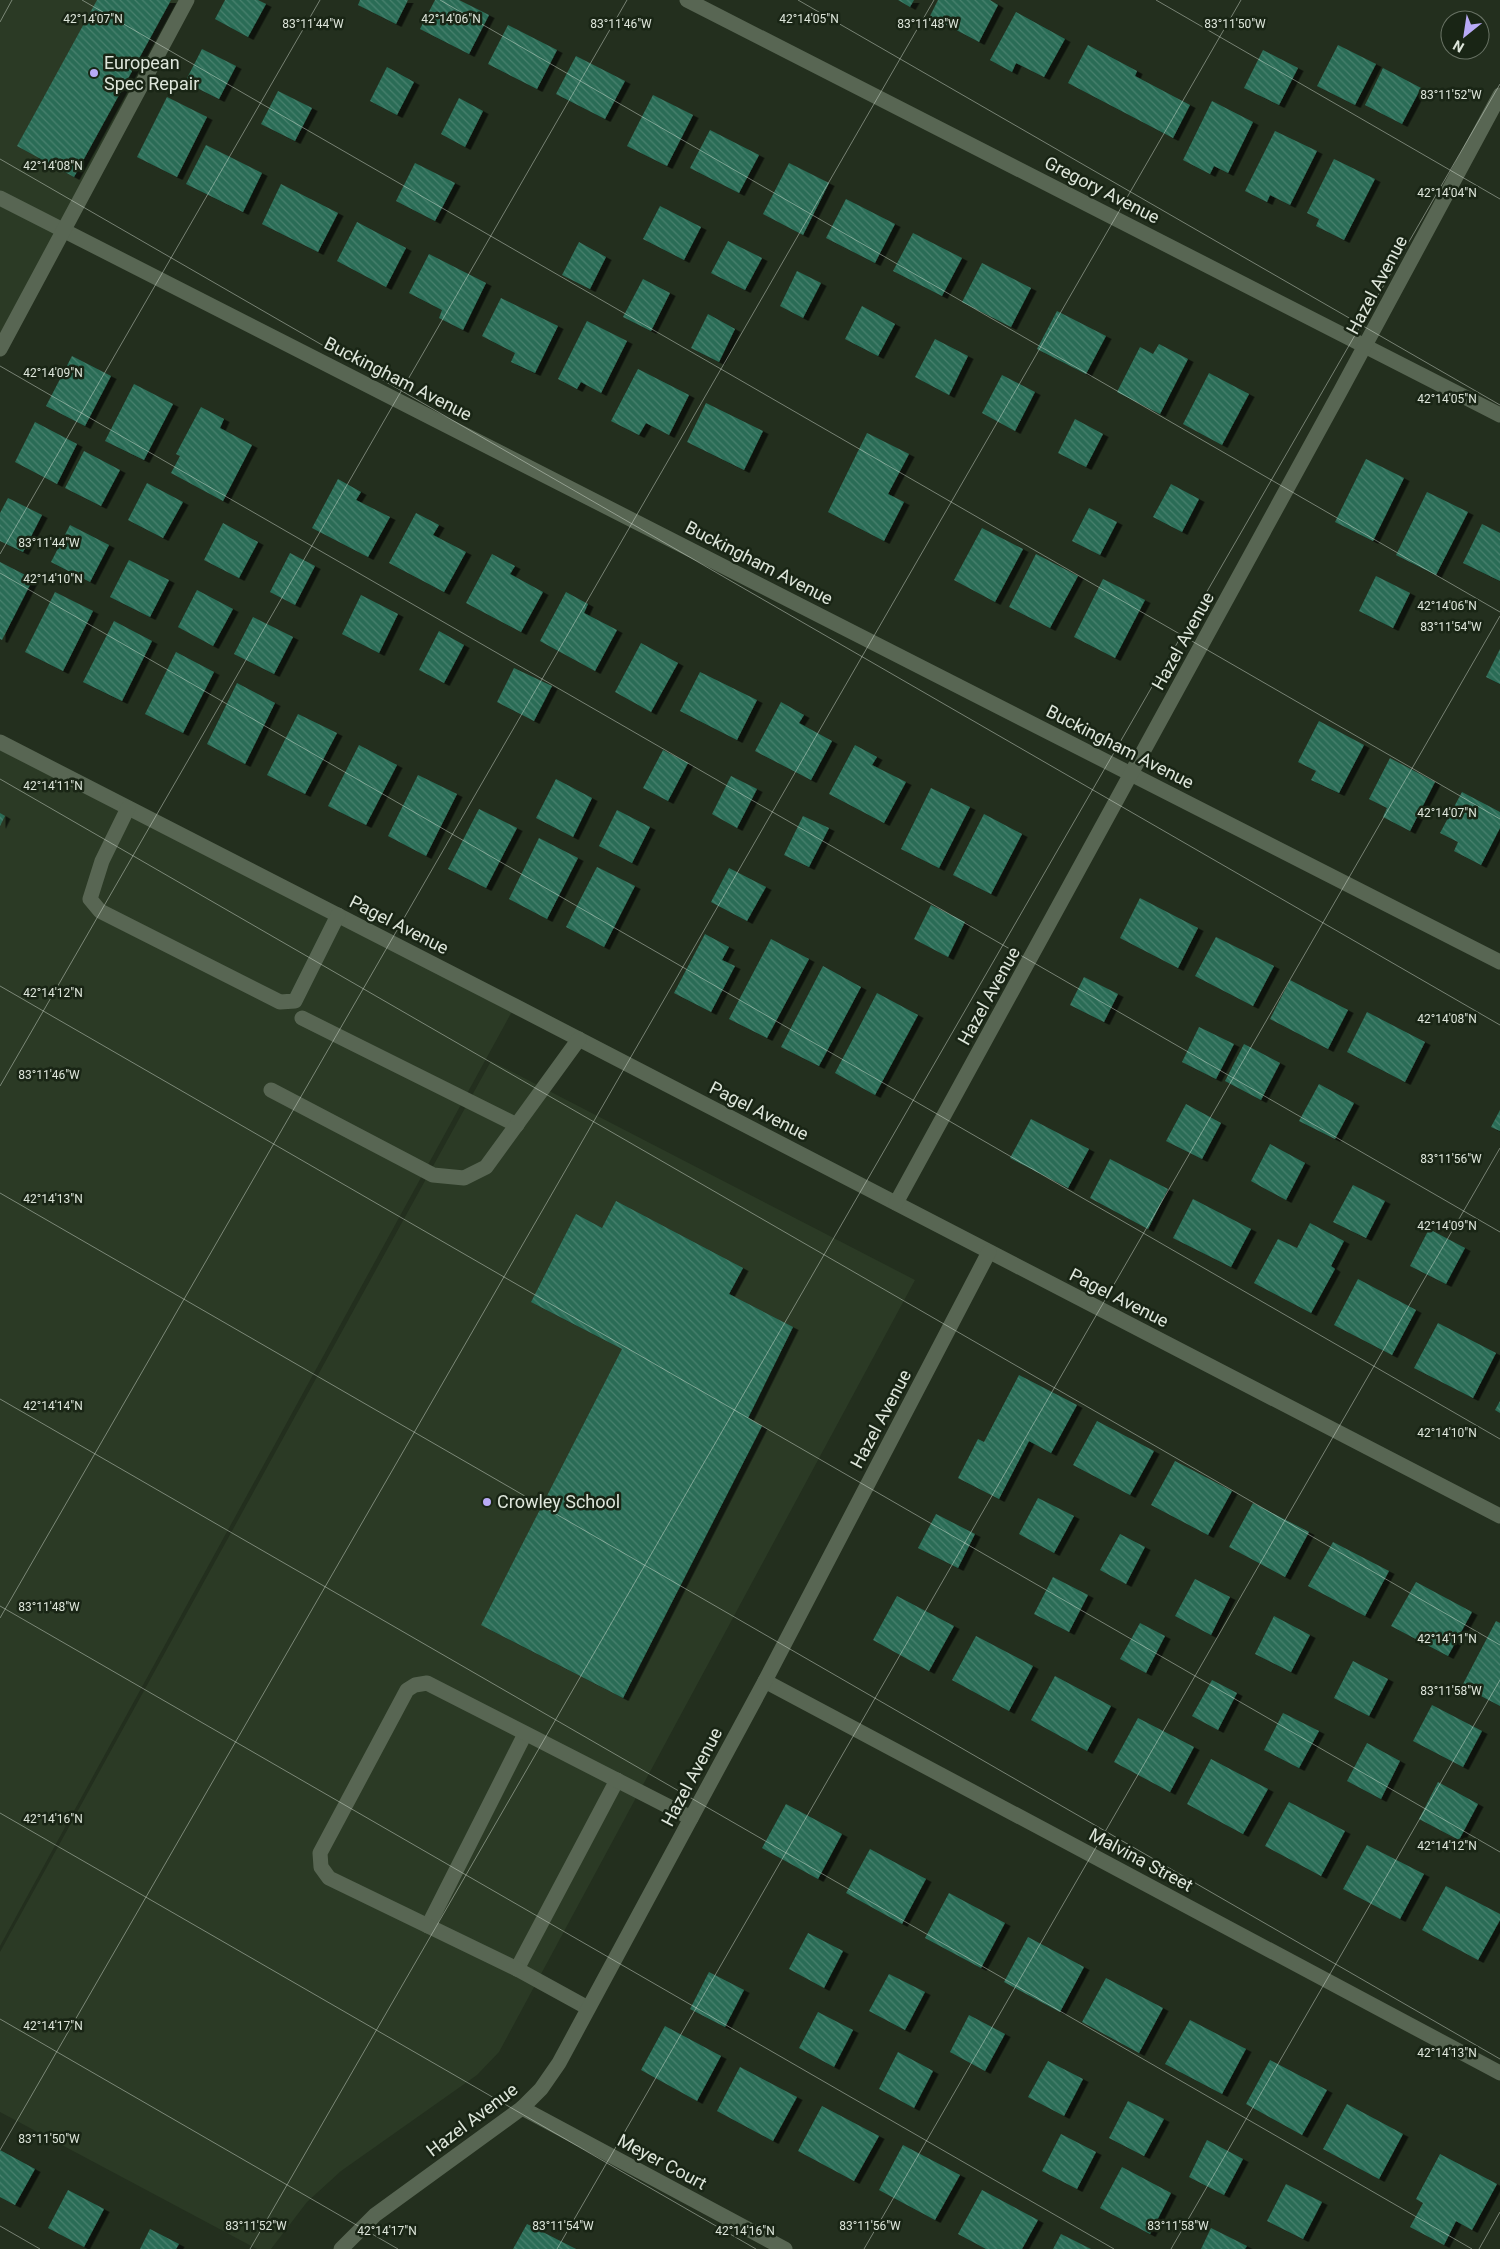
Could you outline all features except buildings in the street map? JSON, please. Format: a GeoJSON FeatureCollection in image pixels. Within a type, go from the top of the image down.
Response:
{"type":"FeatureCollection","features":[{"type":"Feature","properties":{"kind":"street"},"geometry":{"type":"LineString","coordinates":[[0,350],[187,0]]}},
{"type":"Feature","properties":{"kind":"street","name":"Gregory Avenue"},"geometry":{"type":"LineString","coordinates":[[687,0],[1500,415]]}},
{"type":"Feature","properties":{"kind":"street","name":"Hazel Avenue"},"geometry":{"type":"LineString","coordinates":[[896,1203],[1366,345],[1500,95]]}},
{"type":"Feature","properties":{"kind":"street","name":"Buckingham Avenue"},"geometry":{"type":"LineString","coordinates":[[0,198],[1500,962]]}},
{"type":"Feature","properties":{"kind":"street","name":"Pagel Avenue"},"geometry":{"type":"LineString","coordinates":[[0,742],[579,1039],[1500,1516]]}},
{"type":"Feature","properties":{"kind":"street"},"geometry":{"type":"LineString","coordinates":[[128,808],[102,861],[90,899],[100,911],[280,1002],[295,1002],[338,915]]}},
{"type":"Feature","properties":{"kind":"street"},"geometry":{"type":"LineString","coordinates":[[302,1018],[517,1125]]}},
{"type":"Feature","properties":{"kind":"street"},"geometry":{"type":"LineString","coordinates":[[271,1090],[433,1175],[464,1178],[486,1167],[579,1039]]}},
{"type":"Feature","properties":{"kind":"street","name":"Hazel Avenue"},"geometry":{"type":"LineString","coordinates":[[341,2249],[375,2215],[522,2108],[541,2089],[559,2063],[765,1681],[990,1252]]}},
{"type":"Feature","properties":{"kind":"street","name":"Malvina Street"},"geometry":{"type":"LineString","coordinates":[[765,1681],[1500,2073]]}},
{"type":"Feature","properties":{"kind":"street"},"geometry":{"type":"LineString","coordinates":[[588,2008],[517,1969],[329,1878],[322,1867],[320,1853],[406,1690],[415,1685],[427,1683],[691,1818]]}},
{"type":"Feature","properties":{"kind":"street"},"geometry":{"type":"LineString","coordinates":[[428,1926],[525,1734]]}},
{"type":"Feature","properties":{"kind":"street"},"geometry":{"type":"LineString","coordinates":[[517,1969],[617,1780]]}},
{"type":"Feature","properties":{"kind":"street","name":"Meyer Court"},"geometry":{"type":"LineString","coordinates":[[522,2108],[785,2249]]}},
{"type":"Feature","properties":{"kind":"shaded area"},"geometry":{"type":"Polygon","coordinates":[[[0,0],[187,0],[0,349],[0,0]]]}},
{"type":"Feature","properties":{"kind":"shaded area"},"geometry":{"type":"Polygon","coordinates":[[[0,742],[515,1006],[0,1946],[0,742]]]}},
{"type":"Feature","properties":{"kind":"shaded area"},"geometry":{"type":"Polygon","coordinates":[[[491,1061],[915,1280],[499,2052],[477,2075],[341,2171],[307,2202],[271,2249],[257,2249],[0,2112],[0,1952],[491,1061]]]}},
{"type":"Feature","properties":{"kind":"place","name":"European Spec Repair"},"geometry":{"type":"Point","coordinates":[94,73]}},
{"type":"Feature","properties":{"kind":"place","name":"Crowley School"},"geometry":{"type":"Point","coordinates":[487,1502]}}]}
